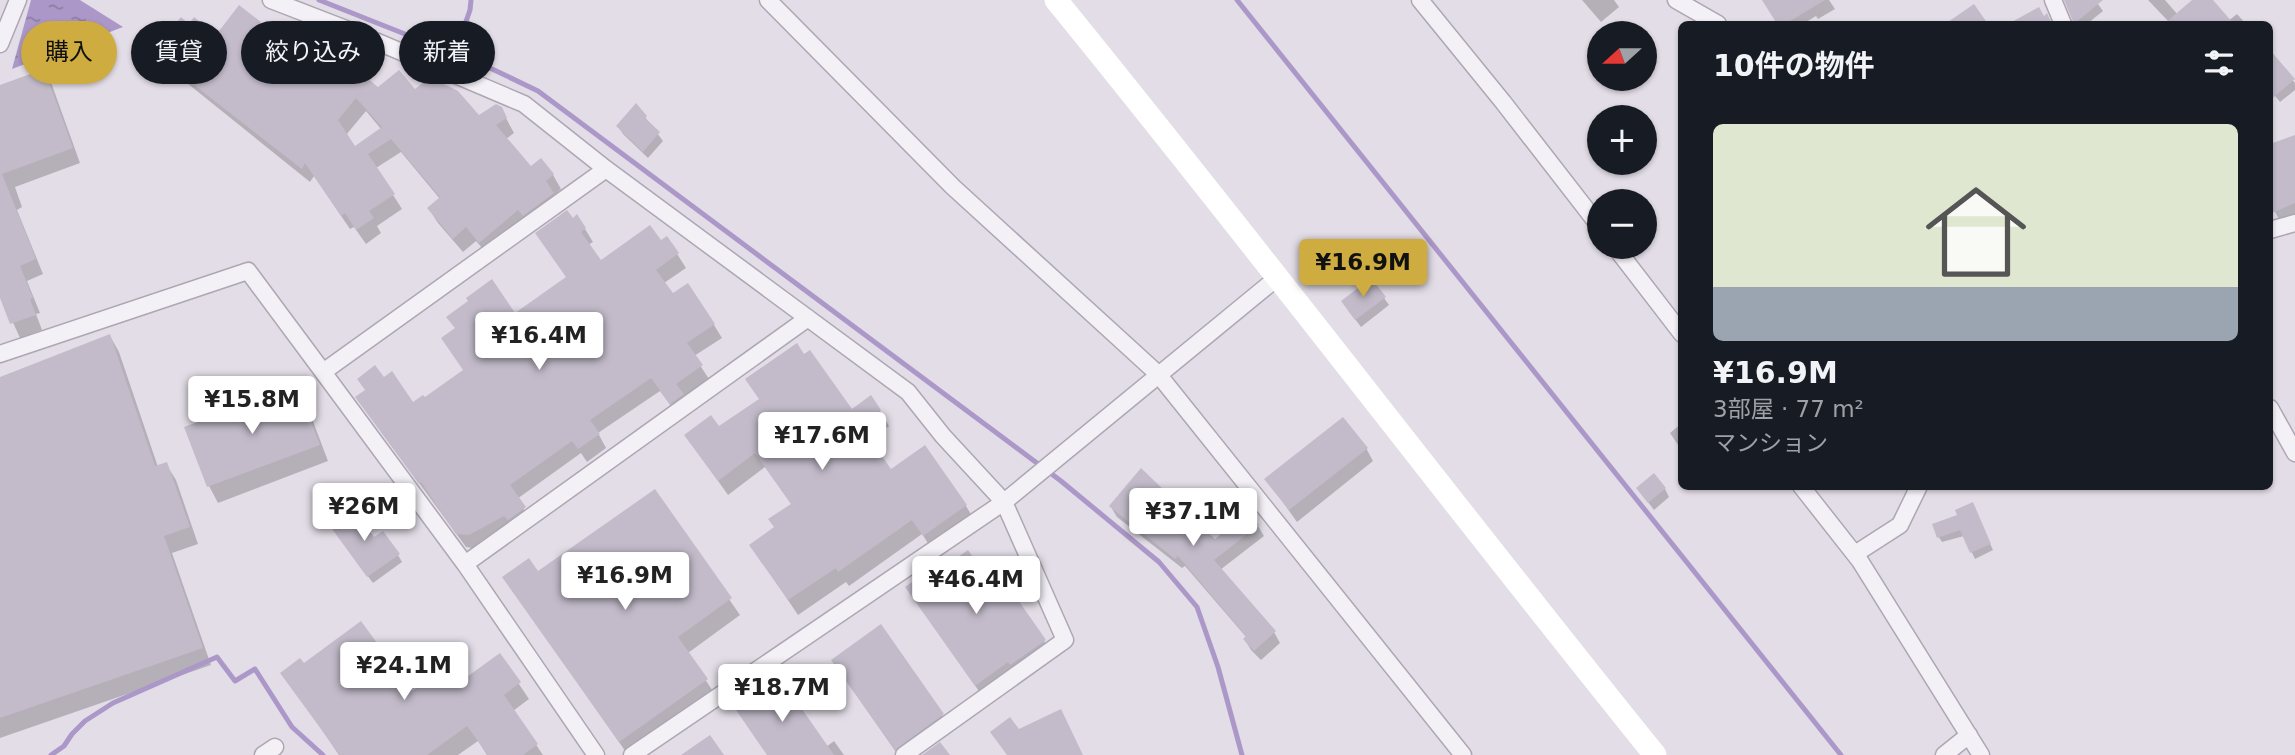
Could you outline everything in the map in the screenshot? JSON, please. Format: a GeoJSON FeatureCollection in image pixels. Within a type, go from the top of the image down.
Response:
{"type":"FeatureCollection","features":[{"type":"Feature","properties":{"kind":"street"},"geometry":{"type":"LineString","coordinates":[[0,44],[19,0]]}},
{"type":"Feature","properties":{"kind":"street"},"geometry":{"type":"LineString","coordinates":[[271,0],[524,104],[606,169],[908,393],[943,436],[1004,502],[1065,640],[904,755]]}},
{"type":"Feature","properties":{"kind":"street"},"geometry":{"type":"LineString","coordinates":[[768,0],[953,187],[1158,374],[1463,755]]}},
{"type":"Feature","properties":{"kind":"street"},"geometry":{"type":"LineString","coordinates":[[1056,0],[1278,277],[1533,605],[1655,755]]}},
{"type":"Feature","properties":{"kind":"street"},"geometry":{"type":"LineString","coordinates":[[1420,0],[1587,210]]}},
{"type":"Feature","properties":{"kind":"street"},"geometry":{"type":"LineString","coordinates":[[1676,0],[1713,21]]}},
{"type":"Feature","properties":{"kind":"street"},"geometry":{"type":"LineString","coordinates":[[2053,0],[2062,21]]}},
{"type":"Feature","properties":{"kind":"street"},"geometry":{"type":"LineString","coordinates":[[323,372],[606,169]]}},
{"type":"Feature","properties":{"kind":"street"},"geometry":{"type":"LineString","coordinates":[[2273,229],[2295,223]]}},
{"type":"Feature","properties":{"kind":"street"},"geometry":{"type":"LineString","coordinates":[[1624,259],[1678,329]]}},
{"type":"Feature","properties":{"kind":"street"},"geometry":{"type":"LineString","coordinates":[[0,354],[248,271],[465,564],[596,755]]}},
{"type":"Feature","properties":{"kind":"street"},"geometry":{"type":"LineString","coordinates":[[632,755],[1004,502],[1278,277]]}},
{"type":"Feature","properties":{"kind":"street"},"geometry":{"type":"LineString","coordinates":[[465,564],[808,318]]}},
{"type":"Feature","properties":{"kind":"street"},"geometry":{"type":"LineString","coordinates":[[2273,413],[2295,453]]}},
{"type":"Feature","properties":{"kind":"street"},"geometry":{"type":"LineString","coordinates":[[1804,490],[1855,554],[1981,755]]}},
{"type":"Feature","properties":{"kind":"street"},"geometry":{"type":"LineString","coordinates":[[1855,554],[1900,525],[1917,490]]}},
{"type":"Feature","properties":{"kind":"street"},"geometry":{"type":"LineString","coordinates":[[1944,755],[1969,735]]}},
{"type":"Feature","properties":{"kind":"water"},"geometry":{"type":"Polygon","coordinates":[[[31,0],[80,0],[113,21],[25,21],[31,0]]]}},
{"type":"Feature","properties":{"kind":"water"},"geometry":{"type":"Polygon","coordinates":[[[21,36],[21,66],[12,69],[21,36]]]}},
{"type":"Feature","properties":{"kind":"building"},"geometry":{"type":"Polygon","coordinates":[[[1762,0],[1825,0],[1790,21],[1775,21],[1762,0]]]}},
{"type":"Feature","properties":{"kind":"building"},"geometry":{"type":"Polygon","coordinates":[[[2064,0],[2103,0],[2078,21],[2073,21],[2064,0]]]}},
{"type":"Feature","properties":{"kind":"building"},"geometry":{"type":"Polygon","coordinates":[[[2192,0],[2213,0],[2231,21],[2168,21],[2192,0]]]}},
{"type":"Feature","properties":{"kind":"building"},"geometry":{"type":"Polygon","coordinates":[[[1974,4],[1986,21],[1949,21],[1974,4]]]}},
{"type":"Feature","properties":{"kind":"building"},"geometry":{"type":"Polygon","coordinates":[[[239,5],[260,21],[241,21],[241,84],[374,84],[378,87],[399,70],[399,84],[411,84],[415,89],[421,84],[444,84],[458,91],[479,115],[496,104],[502,107],[507,118],[496,125],[531,166],[541,158],[554,174],[546,181],[554,193],[523,216],[518,210],[479,243],[466,227],[453,239],[427,208],[440,197],[391,139],[368,154],[395,194],[369,211],[374,218],[356,230],[345,213],[341,216],[305,163],[302,169],[194,84],[227,84],[227,21],[239,5]],[[356,98],[338,120],[355,146],[382,127],[356,98]]]}},
{"type":"Feature","properties":{"kind":"building"},"geometry":{"type":"Polygon","coordinates":[[[2039,7],[2044,16],[2047,13],[2051,21],[2013,21],[2039,7]]]}},
{"type":"Feature","properties":{"kind":"building"},"geometry":{"type":"Polygon","coordinates":[[[2273,53],[2295,79],[2273,97],[2273,53]]]}},
{"type":"Feature","properties":{"kind":"building"},"geometry":{"type":"Polygon","coordinates":[[[21,77],[21,84],[50,84],[73,148],[2,174],[36,259],[20,266],[33,298],[30,299],[36,315],[10,324],[0,298],[0,85],[21,77]]]}},
{"type":"Feature","properties":{"kind":"building"},"geometry":{"type":"Polygon","coordinates":[[[636,103],[647,116],[645,118],[660,132],[643,152],[616,126],[636,103]]]}},
{"type":"Feature","properties":{"kind":"building"},"geometry":{"type":"Polygon","coordinates":[[[2295,135],[2295,203],[2273,213],[2273,143],[2295,135]]]}},
{"type":"Feature","properties":{"kind":"building"},"geometry":{"type":"Polygon","coordinates":[[[567,210],[573,218],[577,214],[586,228],[581,232],[601,260],[650,225],[661,240],[667,236],[679,253],[656,270],[673,293],[688,283],[715,324],[687,343],[703,365],[676,384],[684,394],[670,404],[651,378],[590,420],[600,434],[578,449],[572,441],[510,485],[526,507],[508,520],[504,516],[469,535],[456,534],[421,482],[419,484],[355,397],[365,390],[357,379],[375,365],[384,377],[392,371],[413,402],[423,395],[425,397],[463,370],[441,338],[455,328],[446,317],[492,279],[515,313],[566,277],[535,233],[567,210]]]}},
{"type":"Feature","properties":{"kind":"building"},"geometry":{"type":"Polygon","coordinates":[[[1371,278],[1386,297],[1355,320],[1341,301],[1371,278]]]}},
{"type":"Feature","properties":{"kind":"building"},"geometry":{"type":"Polygon","coordinates":[[[110,334],[155,466],[167,462],[190,527],[164,536],[203,648],[0,718],[0,377],[110,334]]]}},
{"type":"Feature","properties":{"kind":"building"},"geometry":{"type":"Polygon","coordinates":[[[797,343],[804,354],[810,350],[852,409],[871,395],[881,410],[860,425],[891,469],[925,445],[967,505],[923,536],[912,520],[838,572],[836,568],[788,600],[749,545],[774,527],[768,519],[791,504],[755,453],[718,481],[684,435],[711,415],[719,426],[759,399],[745,379],[797,343]]]}},
{"type":"Feature","properties":{"kind":"building"},"geometry":{"type":"Polygon","coordinates":[[[297,385],[320,445],[207,487],[184,427],[297,385]]]}},
{"type":"Feature","properties":{"kind":"building"},"geometry":{"type":"Polygon","coordinates":[[[1343,417],[1368,448],[1289,510],[1264,479],[1343,417]]]}},
{"type":"Feature","properties":{"kind":"building"},"geometry":{"type":"Polygon","coordinates":[[[1141,468],[1215,539],[1248,511],[1259,525],[1214,560],[1276,631],[1254,651],[1243,639],[1246,636],[1178,556],[1175,559],[1109,506],[1141,468]]]}},
{"type":"Feature","properties":{"kind":"building"},"geometry":{"type":"Polygon","coordinates":[[[1654,473],[1666,488],[1648,503],[1636,488],[1654,473]]]}},
{"type":"Feature","properties":{"kind":"building"},"geometry":{"type":"Polygon","coordinates":[[[655,489],[732,598],[678,637],[708,679],[619,742],[502,577],[529,558],[538,571],[655,489]]]}},
{"type":"Feature","properties":{"kind":"building"},"geometry":{"type":"Polygon","coordinates":[[[1973,502],[1991,544],[1970,553],[1960,530],[1937,538],[1932,524],[1957,515],[1955,510],[1973,502]]]}},
{"type":"Feature","properties":{"kind":"building"},"geometry":{"type":"Polygon","coordinates":[[[353,509],[374,537],[383,531],[400,554],[367,577],[330,526],[353,509]]]}},
{"type":"Feature","properties":{"kind":"building"},"geometry":{"type":"Polygon","coordinates":[[[968,550],[985,574],[995,567],[1046,640],[1010,665],[1008,662],[975,686],[905,587],[935,566],[939,570],[968,550]]]}},
{"type":"Feature","properties":{"kind":"building"},"geometry":{"type":"Polygon","coordinates":[[[361,621],[412,691],[453,663],[464,679],[500,653],[521,682],[504,695],[538,744],[523,755],[488,755],[467,726],[427,755],[340,755],[280,673],[300,658],[304,663],[361,621]]]}},
{"type":"Feature","properties":{"kind":"building"},"geometry":{"type":"Polygon","coordinates":[[[881,624],[944,714],[895,750],[831,660],[881,624]]]}},
{"type":"Feature","properties":{"kind":"building"},"geometry":{"type":"Polygon","coordinates":[[[781,679],[834,755],[767,755],[736,710],[781,679]]]}},
{"type":"Feature","properties":{"kind":"building"},"geometry":{"type":"Polygon","coordinates":[[[1061,709],[1083,755],[1007,755],[990,732],[1010,717],[1019,729],[1061,709]]]}},
{"type":"Feature","properties":{"kind":"building"},"geometry":{"type":"Polygon","coordinates":[[[710,735],[724,755],[681,755],[710,735]]]}},
{"type":"Feature","properties":{"kind":"building"},"geometry":{"type":"Polygon","coordinates":[[[940,742],[950,755],[922,755],[940,742]]]}},
{"type":"Feature","properties":{"kind":"waterway"},"geometry":{"type":"LineString","coordinates":[[319,0],[399,32]]}},
{"type":"Feature","properties":{"kind":"waterway"},"geometry":{"type":"LineString","coordinates":[[466,21],[471,0]]}},
{"type":"Feature","properties":{"kind":"waterway"},"geometry":{"type":"LineString","coordinates":[[1237,0],[1841,755]]}},
{"type":"Feature","properties":{"kind":"waterway"},"geometry":{"type":"LineString","coordinates":[[495,70],[538,91],[1061,481],[1159,562],[1197,607],[1218,667],[1242,755]]}},
{"type":"Feature","properties":{"kind":"waterway"},"geometry":{"type":"LineString","coordinates":[[51,755],[64,746],[85,721],[113,703],[217,657],[235,681],[255,669],[292,727],[323,755]]}}]}
